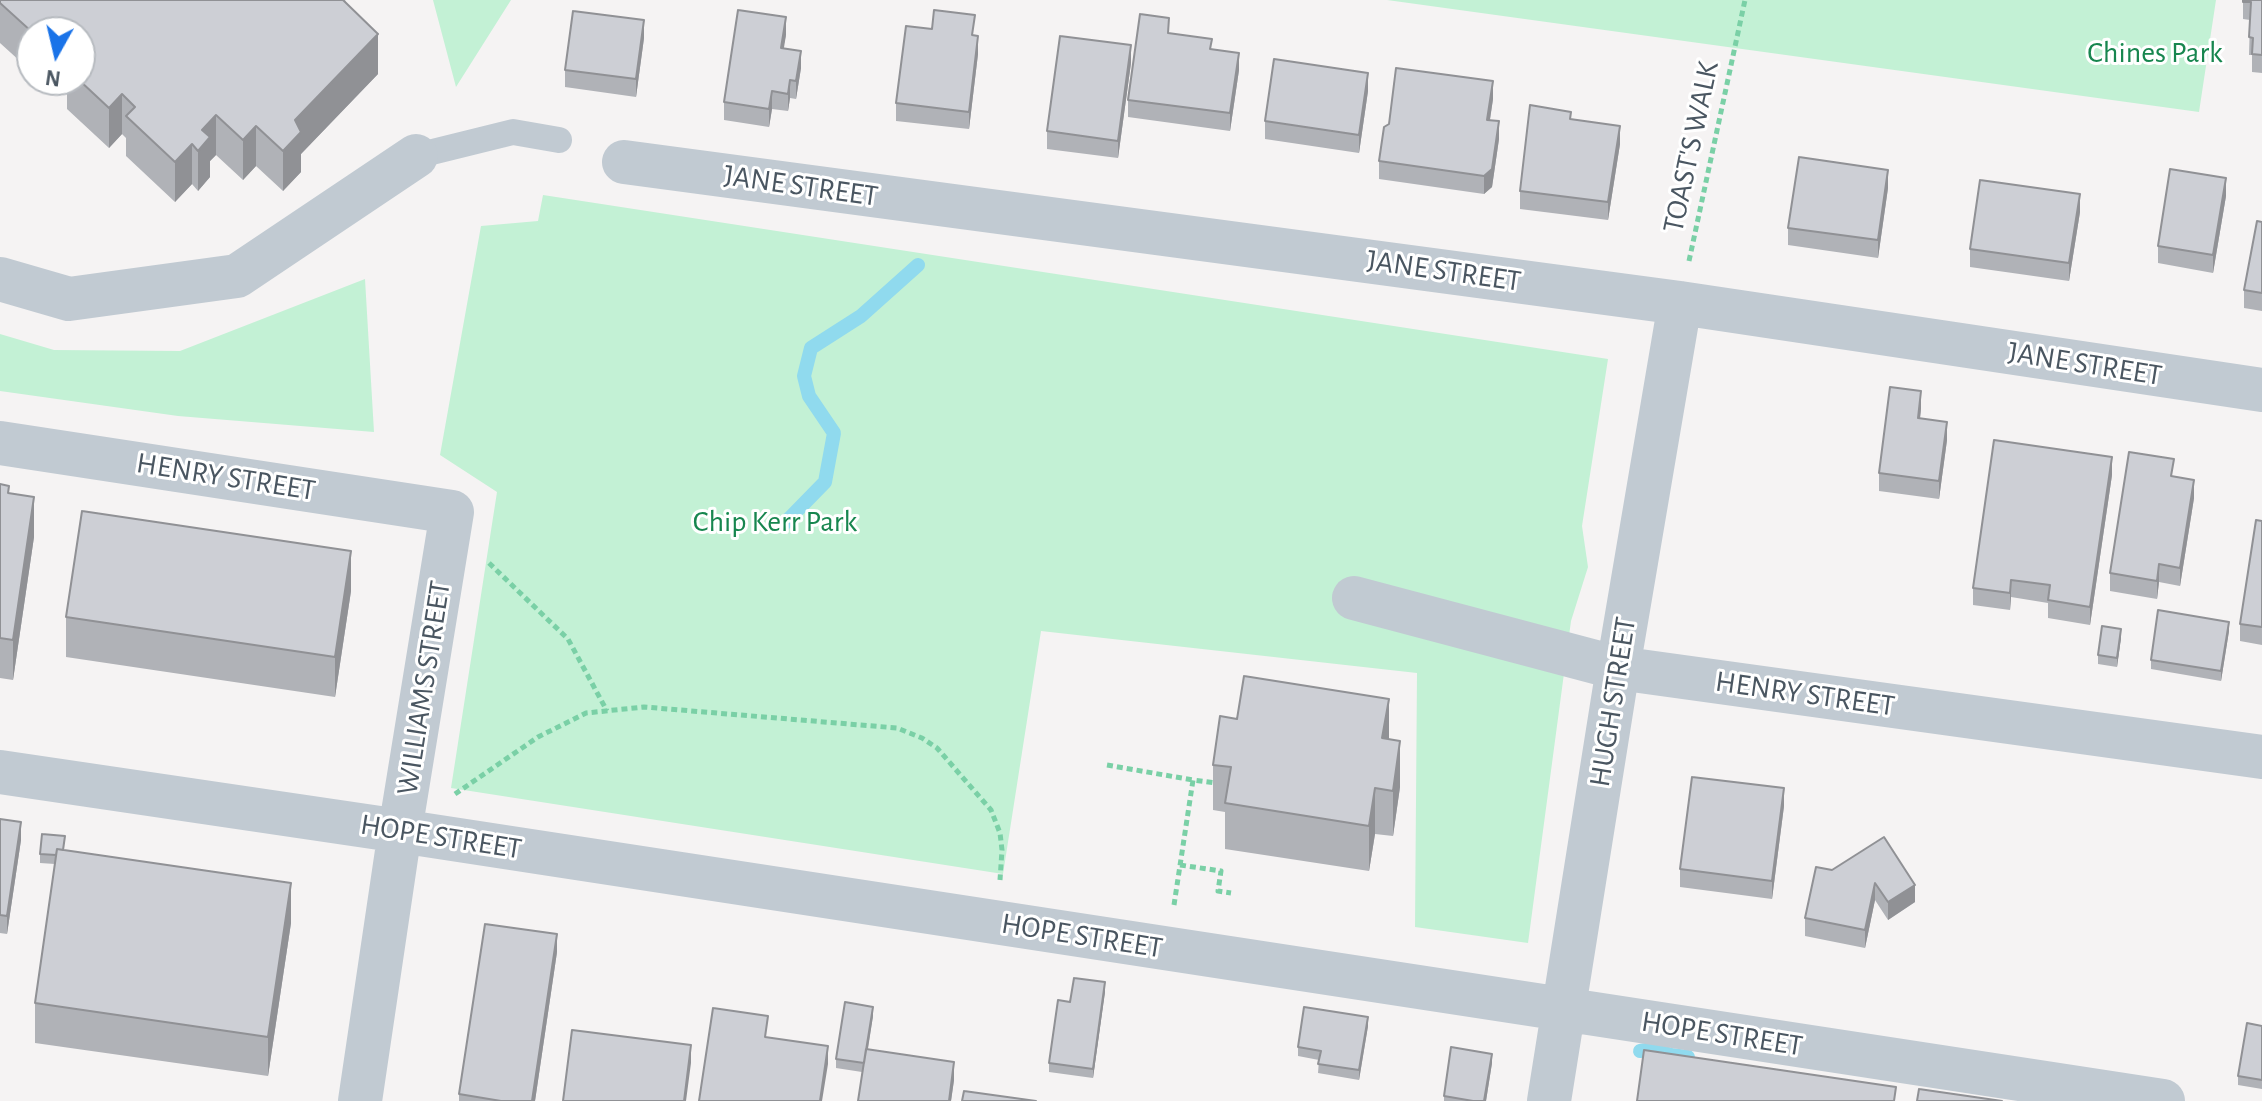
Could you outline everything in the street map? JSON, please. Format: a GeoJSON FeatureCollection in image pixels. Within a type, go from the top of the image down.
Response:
{"type":"FeatureCollection","features":[{"type":"Feature","properties":{"kind":"street"},"geometry":{"type":"LineString","coordinates":[[0,279],[69,299],[237,276],[416,156]]}},
{"type":"Feature","properties":{"kind":"street","name":"JANE STREET"},"geometry":{"type":"LineString","coordinates":[[624,162],[1680,303],[2262,390]]}},
{"type":"Feature","properties":{"kind":"street","name":"HUGH STREET"},"geometry":{"type":"LineString","coordinates":[[1549,1101],[1680,303]]}},
{"type":"Feature","properties":{"kind":"street","name":"HENRY STREET"},"geometry":{"type":"LineString","coordinates":[[0,443],[452,512]]}},
{"type":"Feature","properties":{"kind":"street","name":"WILLIAMS STREET"},"geometry":{"type":"LineString","coordinates":[[360,1101],[452,512]]}},
{"type":"Feature","properties":{"kind":"street","name":"HENRY STREET"},"geometry":{"type":"LineString","coordinates":[[1354,598],[1618,668],[2262,757]]}},
{"type":"Feature","properties":{"kind":"street","name":"HOPE STREET"},"geometry":{"type":"LineString","coordinates":[[0,772],[2163,1101]]}},
{"type":"Feature","properties":{"kind":"lane"},"geometry":{"type":"LineString","coordinates":[[416,156],[513,132],[559,140]]}},
{"type":"Feature","properties":{"kind":"path","name":"TOAST'S WALK"},"geometry":{"type":"LineString","coordinates":[[1680,303],[1745,0]]}},
{"type":"Feature","properties":{"kind":"path"},"geometry":{"type":"LineString","coordinates":[[480,554],[568,639],[607,711]]}},
{"type":"Feature","properties":{"kind":"path"},"geometry":{"type":"LineString","coordinates":[[451,797],[538,737],[586,713],[644,707],[897,728],[937,748],[991,810],[1000,833],[1000,883]]}},
{"type":"Feature","properties":{"kind":"path"},"geometry":{"type":"LineString","coordinates":[[1107,765],[1217,783]]}},
{"type":"Feature","properties":{"kind":"path"},"geometry":{"type":"LineString","coordinates":[[1174,910],[1193,780]]}},
{"type":"Feature","properties":{"kind":"path"},"geometry":{"type":"LineString","coordinates":[[1180,865],[1221,871],[1218,891],[1231,893]]}},
{"type":"Feature","properties":{"kind":"green space"},"geometry":{"type":"Polygon","coordinates":[[[433,0],[511,0],[456,87],[433,0]]]}},
{"type":"Feature","properties":{"kind":"green space","name":"Chines Park"},"geometry":{"type":"Polygon","coordinates":[[[1387,0],[2216,0],[2199,112],[1387,0]]]}},
{"type":"Feature","properties":{"kind":"green space","name":"Chip Kerr Park"},"geometry":{"type":"Polygon","coordinates":[[[543,195],[1608,359],[1582,526],[1588,567],[1571,621],[1528,943],[1415,927],[1417,673],[1041,631],[1003,874],[451,788],[497,492],[440,455],[481,226],[538,221],[543,195]]]}},
{"type":"Feature","properties":{"kind":"green space"},"geometry":{"type":"Polygon","coordinates":[[[365,279],[374,432],[178,416],[0,391],[0,334],[54,350],[180,351],[365,279]]]}},
{"type":"Feature","properties":{"kind":"building"},"geometry":{"type":"Polygon","coordinates":[[[0,0],[343,0],[378,34],[295,120],[301,132],[283,151],[256,126],[243,140],[216,115],[202,130],[210,137],[198,151],[192,144],[175,162],[126,116],[135,107],[122,94],[109,108],[96,96],[96,16],[16,18],[0,0]]]}},
{"type":"Feature","properties":{"kind":"building"},"geometry":{"type":"Polygon","coordinates":[[[2243,0],[2262,0],[2262,55],[2252,54],[2253,38],[2249,37],[2251,2],[2243,0]]]}},
{"type":"Feature","properties":{"kind":"building"},"geometry":{"type":"Polygon","coordinates":[[[738,10],[786,17],[781,48],[801,51],[796,81],[790,80],[788,94],[772,91],[769,109],[724,102],[738,10]]]}},
{"type":"Feature","properties":{"kind":"building"},"geometry":{"type":"Polygon","coordinates":[[[934,10],[975,15],[972,35],[978,36],[969,112],[896,103],[906,26],[932,29],[934,10]]]}},
{"type":"Feature","properties":{"kind":"building"},"geometry":{"type":"Polygon","coordinates":[[[573,11],[644,20],[636,79],[565,70],[573,11]]]}},
{"type":"Feature","properties":{"kind":"building"},"geometry":{"type":"Polygon","coordinates":[[[1140,14],[1169,18],[1168,33],[1212,39],[1210,49],[1239,53],[1230,113],[1128,100],[1140,14]]]}},
{"type":"Feature","properties":{"kind":"building"},"geometry":{"type":"Polygon","coordinates":[[[1060,36],[1131,45],[1118,141],[1047,131],[1060,36]]]}},
{"type":"Feature","properties":{"kind":"building"},"geometry":{"type":"Polygon","coordinates":[[[1274,59],[1368,73],[1359,135],[1265,121],[1274,59]]]}},
{"type":"Feature","properties":{"kind":"building"},"geometry":{"type":"Polygon","coordinates":[[[1396,68],[1493,81],[1487,120],[1499,121],[1492,169],[1484,176],[1379,161],[1384,127],[1389,124],[1396,68]]]}},
{"type":"Feature","properties":{"kind":"building"},"geometry":{"type":"Polygon","coordinates":[[[1530,105],[1571,112],[1570,119],[1620,126],[1608,202],[1520,191],[1530,105]]]}},
{"type":"Feature","properties":{"kind":"building"},"geometry":{"type":"Polygon","coordinates":[[[1799,157],[1888,170],[1878,240],[1788,228],[1799,157]]]}},
{"type":"Feature","properties":{"kind":"building"},"geometry":{"type":"Polygon","coordinates":[[[2170,169],[2226,178],[2213,255],[2158,246],[2170,169]]]}},
{"type":"Feature","properties":{"kind":"building"},"geometry":{"type":"Polygon","coordinates":[[[1980,180],[2080,194],[2069,263],[1970,249],[1980,180]]]}},
{"type":"Feature","properties":{"kind":"building"},"geometry":{"type":"Polygon","coordinates":[[[2257,221],[2262,222],[2262,293],[2244,290],[2257,221]]]}},
{"type":"Feature","properties":{"kind":"building"},"geometry":{"type":"Polygon","coordinates":[[[1890,387],[1921,391],[1918,418],[1947,422],[1939,481],[1879,473],[1890,387]]]}},
{"type":"Feature","properties":{"kind":"building"},"geometry":{"type":"Polygon","coordinates":[[[1994,440],[2112,457],[2090,607],[2048,600],[2050,585],[2011,580],[2010,593],[1973,588],[1994,440]]]}},
{"type":"Feature","properties":{"kind":"building"},"geometry":{"type":"Polygon","coordinates":[[[2129,452],[2174,459],[2171,476],[2194,480],[2180,568],[2159,564],[2157,581],[2110,573],[2129,452]]]}},
{"type":"Feature","properties":{"kind":"building"},"geometry":{"type":"Polygon","coordinates":[[[0,484],[9,486],[8,493],[34,497],[13,640],[0,638],[0,484]]]}},
{"type":"Feature","properties":{"kind":"building"},"geometry":{"type":"Polygon","coordinates":[[[82,511],[351,551],[335,657],[66,617],[82,511]]]}},
{"type":"Feature","properties":{"kind":"building"},"geometry":{"type":"Polygon","coordinates":[[[2256,520],[2262,521],[2262,627],[2240,624],[2256,520]]]}},
{"type":"Feature","properties":{"kind":"building"},"geometry":{"type":"Polygon","coordinates":[[[2158,610],[2229,622],[2221,671],[2151,660],[2158,610]]]}},
{"type":"Feature","properties":{"kind":"building"},"geometry":{"type":"Polygon","coordinates":[[[2102,626],[2121,629],[2117,658],[2098,655],[2102,626]]]}},
{"type":"Feature","properties":{"kind":"building"},"geometry":{"type":"Polygon","coordinates":[[[1244,676],[1389,699],[1382,738],[1400,741],[1393,791],[1375,788],[1369,826],[1225,803],[1231,767],[1213,765],[1220,716],[1237,719],[1244,676]]]}},
{"type":"Feature","properties":{"kind":"building"},"geometry":{"type":"Polygon","coordinates":[[[1692,777],[1784,788],[1772,881],[1680,869],[1692,777]]]}},
{"type":"Feature","properties":{"kind":"building"},"geometry":{"type":"Polygon","coordinates":[[[0,819],[21,822],[7,916],[0,915],[0,819]]]}},
{"type":"Feature","properties":{"kind":"building"},"geometry":{"type":"Polygon","coordinates":[[[42,834],[65,836],[63,850],[57,849],[56,855],[40,854],[42,834]]]}},
{"type":"Feature","properties":{"kind":"building"},"geometry":{"type":"Polygon","coordinates":[[[1884,837],[1915,885],[1888,902],[1875,883],[1865,930],[1805,918],[1816,867],[1832,870],[1884,837]]]}},
{"type":"Feature","properties":{"kind":"building"},"geometry":{"type":"Polygon","coordinates":[[[57,849],[291,883],[268,1037],[35,1003],[57,849]]]}},
{"type":"Feature","properties":{"kind":"building"},"geometry":{"type":"Polygon","coordinates":[[[485,924],[557,934],[532,1101],[501,1101],[459,1094],[485,924]]]}},
{"type":"Feature","properties":{"kind":"building"},"geometry":{"type":"Polygon","coordinates":[[[1074,978],[1105,982],[1093,1069],[1049,1063],[1058,1000],[1070,1002],[1074,978]]]}},
{"type":"Feature","properties":{"kind":"building"},"geometry":{"type":"Polygon","coordinates":[[[845,1002],[873,1007],[864,1063],[836,1059],[845,1002]]]}},
{"type":"Feature","properties":{"kind":"building"},"geometry":{"type":"Polygon","coordinates":[[[1304,1007],[1368,1017],[1359,1070],[1318,1064],[1321,1051],[1298,1047],[1304,1007]]]}},
{"type":"Feature","properties":{"kind":"building"},"geometry":{"type":"Polygon","coordinates":[[[713,1008],[768,1016],[765,1037],[828,1046],[820,1101],[699,1101],[713,1008]]]}},
{"type":"Feature","properties":{"kind":"building"},"geometry":{"type":"Polygon","coordinates":[[[2247,1023],[2262,1026],[2262,1080],[2238,1076],[2247,1023]]]}},
{"type":"Feature","properties":{"kind":"building"},"geometry":{"type":"Polygon","coordinates":[[[572,1030],[691,1045],[684,1101],[563,1101],[572,1030]]]}},
{"type":"Feature","properties":{"kind":"building"},"geometry":{"type":"Polygon","coordinates":[[[1451,1047],[1492,1054],[1484,1101],[1444,1096],[1451,1047]]]}},
{"type":"Feature","properties":{"kind":"building"},"geometry":{"type":"Polygon","coordinates":[[[866,1049],[954,1062],[949,1101],[858,1101],[866,1049]]]}},
{"type":"Feature","properties":{"kind":"building"},"geometry":{"type":"Polygon","coordinates":[[[1644,1050],[1896,1087],[1894,1101],[1637,1101],[1644,1050]]]}},
{"type":"Feature","properties":{"kind":"building"},"geometry":{"type":"Polygon","coordinates":[[[1919,1089],[2002,1101],[1917,1101],[1919,1089]]]}},
{"type":"Feature","properties":{"kind":"building"},"geometry":{"type":"Polygon","coordinates":[[[964,1091],[1036,1101],[962,1101],[964,1091]]]}},
{"type":"Feature","properties":{"kind":"waterway"},"geometry":{"type":"LineString","coordinates":[[783,525],[825,482],[834,433],[809,396],[804,376],[811,348],[861,316],[918,265]]}},
{"type":"Feature","properties":{"kind":"waterway"},"geometry":{"type":"LineString","coordinates":[[1640,1051],[1652,1049],[1688,1057]]}}]}
